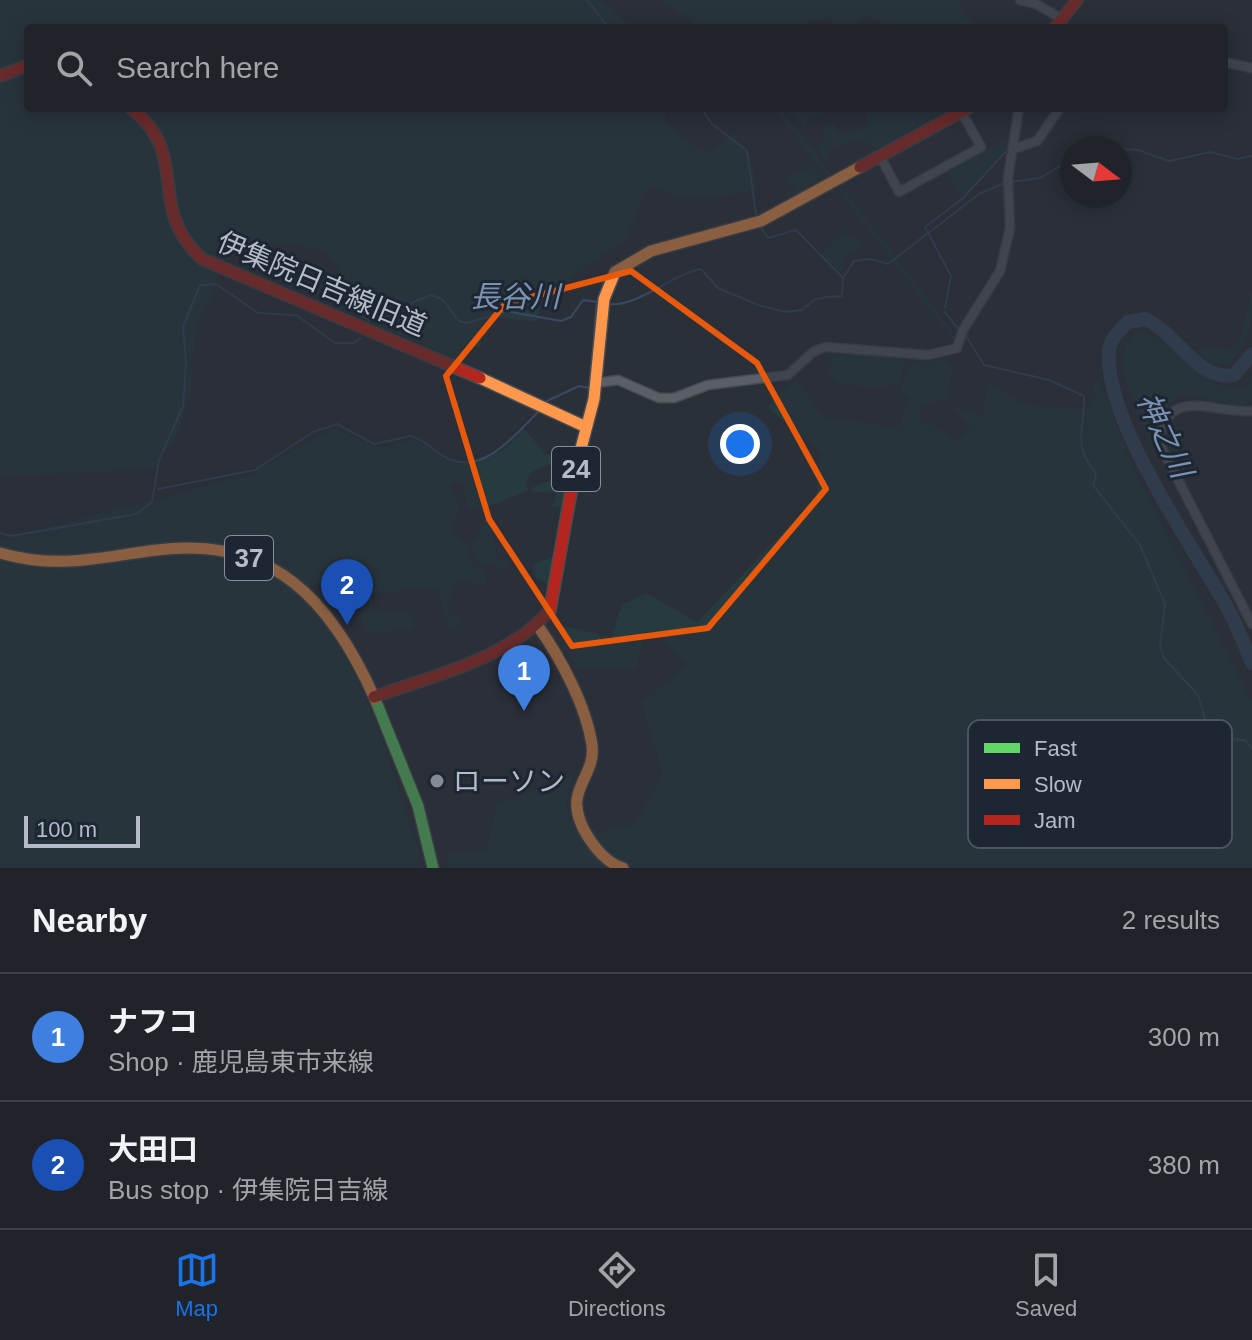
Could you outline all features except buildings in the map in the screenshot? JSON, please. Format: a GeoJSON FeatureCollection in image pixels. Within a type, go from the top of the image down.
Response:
{"type":"FeatureCollection","features":[{"type":"Feature","properties":{"kind":"main road"},"geometry":{"type":"LineString","coordinates":[[1059,23],[1077,0]]}},
{"type":"Feature","properties":{"kind":"main road"},"geometry":{"type":"LineString","coordinates":[[0,76],[24,67]]}},
{"type":"Feature","properties":{"kind":"main road","name":"伊集院日吉線旧道"},"geometry":{"type":"LineString","coordinates":[[137,112],[161,136],[173,223],[179,241],[187,249],[202,259],[586,427]]}},
{"type":"Feature","properties":{"kind":"main road","name":"24"},"geometry":{"type":"LineString","coordinates":[[538,626],[555,595],[596,383],[604,303],[615,272],[632,259],[761,221],[960,112]]}},
{"type":"Feature","properties":{"kind":"main road","name":"37"},"geometry":{"type":"LineString","coordinates":[[0,553],[56,564],[81,565],[182,548],[212,549],[256,560],[301,586],[329,613],[350,643],[374,697]]}},
{"type":"Feature","properties":{"kind":"main road"},"geometry":{"type":"LineString","coordinates":[[433,868],[421,813],[374,697],[517,641],[538,626],[554,646],[567,673],[592,745],[593,757],[577,796],[576,813],[605,860],[623,868]]}},
{"type":"Feature","properties":{"kind":"street"},"geometry":{"type":"LineString","coordinates":[[1020,0],[1036,4],[1059,23]]}},
{"type":"Feature","properties":{"kind":"street"},"geometry":{"type":"LineString","coordinates":[[1228,63],[1252,68]]}},
{"type":"Feature","properties":{"kind":"street"},"geometry":{"type":"LineString","coordinates":[[880,156],[899,192],[981,147],[965,112]]}},
{"type":"Feature","properties":{"kind":"street"},"geometry":{"type":"LineString","coordinates":[[596,383],[618,380],[667,399],[708,385],[788,375],[813,352],[825,347],[928,355],[957,348],[963,330],[1000,271],[1011,218],[1009,181],[1019,112]]}},
{"type":"Feature","properties":{"kind":"street"},"geometry":{"type":"LineString","coordinates":[[1016,148],[1037,141],[1057,112]]}},
{"type":"Feature","properties":{"kind":"street"},"geometry":{"type":"LineString","coordinates":[[1252,411],[1183,405],[1169,413],[1158,441],[1252,624]]}},
{"type":"Feature","properties":{"kind":"highlighted area"},"geometry":{"type":"Polygon","coordinates":[[[631,271],[757,363],[826,489],[708,628],[572,646],[489,519],[446,376],[505,304],[631,271]]]}},
{"type":"Feature","properties":{"kind":"green space"},"geometry":{"type":"Polygon","coordinates":[[[0,0],[600,0],[628,24],[24,24],[24,112],[665,112],[665,122],[699,150],[714,151],[732,134],[751,160],[756,192],[685,198],[654,186],[646,189],[627,238],[542,298],[537,322],[495,317],[484,323],[480,346],[459,346],[451,357],[329,304],[341,269],[326,251],[277,243],[223,259],[210,300],[196,326],[190,396],[175,440],[154,469],[0,476],[0,0]]]}},
{"type":"Feature","properties":{"kind":"green space"},"geometry":{"type":"Polygon","coordinates":[[[662,0],[959,0],[963,14],[975,24],[886,24],[868,15],[856,24],[836,24],[828,17],[800,24],[694,24],[662,0]]]}},
{"type":"Feature","properties":{"kind":"green space"},"geometry":{"type":"Polygon","coordinates":[[[776,112],[782,112],[830,173],[827,176],[776,112]]]}},
{"type":"Feature","properties":{"kind":"green space"},"geometry":{"type":"Polygon","coordinates":[[[790,112],[826,112],[811,120],[804,129],[790,112]]]}},
{"type":"Feature","properties":{"kind":"green space"},"geometry":{"type":"Polygon","coordinates":[[[865,112],[944,112],[876,149],[864,140],[830,148],[828,162],[816,149],[826,140],[824,127],[834,123],[840,136],[868,127],[865,112]]]}},
{"type":"Feature","properties":{"kind":"green space"},"geometry":{"type":"Polygon","coordinates":[[[1009,139],[1010,145],[962,197],[947,172],[949,167],[1009,139]]]}},
{"type":"Feature","properties":{"kind":"green space"},"geometry":{"type":"Polygon","coordinates":[[[811,166],[821,181],[790,200],[787,194],[796,190],[795,183],[786,185],[785,178],[811,166]]]}},
{"type":"Feature","properties":{"kind":"green space"},"geometry":{"type":"Polygon","coordinates":[[[842,188],[957,338],[954,340],[839,190],[842,188]]]}},
{"type":"Feature","properties":{"kind":"green space"},"geometry":{"type":"Polygon","coordinates":[[[843,232],[864,245],[849,254],[839,275],[820,256],[843,232]]]}},
{"type":"Feature","properties":{"kind":"green space"},"geometry":{"type":"Polygon","coordinates":[[[1252,291],[1251,322],[1242,349],[1229,365],[1208,362],[1200,355],[1201,347],[1229,351],[1239,342],[1252,291]]]}},
{"type":"Feature","properties":{"kind":"green space"},"geometry":{"type":"Polygon","coordinates":[[[1136,332],[1165,343],[1202,374],[1229,388],[1246,388],[1252,373],[1252,402],[1238,406],[1181,393],[1157,417],[1150,442],[1124,370],[1128,343],[1136,332]]]}},
{"type":"Feature","properties":{"kind":"green space"},"geometry":{"type":"Polygon","coordinates":[[[880,346],[897,347],[904,367],[898,383],[880,388],[838,383],[828,371],[833,360],[827,353],[850,356],[880,346]]]}},
{"type":"Feature","properties":{"kind":"green space"},"geometry":{"type":"Polygon","coordinates":[[[946,360],[953,366],[947,397],[919,408],[920,422],[933,425],[956,442],[971,426],[953,409],[956,407],[982,417],[989,383],[1026,406],[1089,409],[1095,398],[1093,384],[1099,380],[1133,469],[1252,702],[1252,868],[447,868],[449,853],[486,852],[497,805],[572,776],[566,802],[572,822],[601,833],[635,823],[663,775],[642,703],[687,666],[660,635],[645,631],[636,669],[578,669],[561,641],[564,626],[612,638],[621,606],[646,593],[697,622],[816,498],[821,453],[767,407],[796,380],[824,418],[899,427],[910,397],[900,393],[910,364],[946,360]]]}},
{"type":"Feature","properties":{"kind":"green space"},"geometry":{"type":"Polygon","coordinates":[[[333,428],[380,448],[409,440],[420,442],[459,465],[503,451],[524,428],[546,455],[572,455],[565,508],[552,507],[557,493],[533,492],[531,488],[558,477],[554,463],[533,471],[525,482],[528,491],[482,509],[468,508],[462,481],[450,485],[459,508],[451,530],[466,546],[472,565],[487,571],[485,585],[460,580],[449,596],[449,614],[459,618],[460,627],[449,629],[439,591],[431,588],[372,594],[372,610],[412,614],[412,628],[366,634],[350,570],[296,592],[320,619],[340,649],[372,714],[419,853],[418,868],[0,868],[0,540],[252,474],[333,428]]]}},
{"type":"Feature","properties":{"kind":"green space"},"geometry":{"type":"Polygon","coordinates":[[[491,521],[497,560],[506,560],[508,565],[495,569],[492,563],[486,567],[479,562],[473,549],[473,542],[480,536],[480,525],[491,521]]]}},
{"type":"Feature","properties":{"kind":"green space"},"geometry":{"type":"Polygon","coordinates":[[[555,556],[550,586],[535,577],[534,564],[555,556]]]}},
{"type":"Feature","properties":{"kind":"waterway"},"geometry":{"type":"LineString","coordinates":[[587,0],[606,24]]}},
{"type":"Feature","properties":{"kind":"waterway"},"geometry":{"type":"LineString","coordinates":[[704,112],[712,124],[747,151],[756,215]]}},
{"type":"Feature","properties":{"kind":"waterway"},"geometry":{"type":"LineString","coordinates":[[945,308],[951,276],[925,227],[962,199],[1010,147]]}},
{"type":"Feature","properties":{"kind":"waterway","name":"長谷川"},"geometry":{"type":"LineString","coordinates":[[1132,150],[1169,161],[1211,152],[1237,159],[1252,156]]}},
{"type":"Feature","properties":{"kind":"waterway","name":"長谷川"},"geometry":{"type":"LineString","coordinates":[[1010,182],[1040,178],[1060,166]]}},
{"type":"Feature","properties":{"kind":"waterway","name":"長谷川"},"geometry":{"type":"LineString","coordinates":[[609,304],[631,301],[701,269],[718,288],[758,305],[786,312],[802,310],[814,300],[842,296],[843,278],[854,261],[871,259],[888,264],[979,194],[1004,183]]}},
{"type":"Feature","properties":{"kind":"waterway"},"geometry":{"type":"LineString","coordinates":[[761,228],[768,238],[796,230],[843,278]]}},
{"type":"Feature","properties":{"kind":"waterway","name":"長谷川"},"geometry":{"type":"LineString","coordinates":[[0,533],[11,536],[137,514],[152,502],[159,460],[183,406],[186,363],[183,327],[200,285],[216,284],[258,313],[296,315],[335,343],[354,343],[360,338]]}},
{"type":"Feature","properties":{"kind":"waterway","name":"長谷川"},"geometry":{"type":"LineString","coordinates":[[368,322],[376,307],[392,311],[431,295],[442,299],[459,321],[467,323],[506,311],[561,321],[571,317],[583,300],[598,302]]}},
{"type":"Feature","properties":{"kind":"waterway"},"geometry":{"type":"LineString","coordinates":[[594,334],[597,302]]}},
{"type":"Feature","properties":{"kind":"waterway"},"geometry":{"type":"LineString","coordinates":[[945,312],[958,329]]}},
{"type":"Feature","properties":{"kind":"waterway","name":"神之川"},"geometry":{"type":"LineString","coordinates":[[1252,354],[1234,375],[1221,375],[1199,364],[1168,335],[1145,319],[1128,322],[1109,348],[1111,380],[1135,447],[1173,518],[1227,607],[1252,663]]}},
{"type":"Feature","properties":{"kind":"waterway"},"geometry":{"type":"LineString","coordinates":[[966,336],[984,365],[1049,380],[1084,396],[1081,445],[1096,474],[1093,485],[1140,545],[1165,604],[1160,647],[1164,658],[1198,695],[1205,720]]}},
{"type":"Feature","properties":{"kind":"waterway"},"geometry":{"type":"LineString","coordinates":[[547,401],[579,386],[589,388]]}},
{"type":"Feature","properties":{"kind":"waterway"},"geometry":{"type":"LineString","coordinates":[[158,489],[255,470],[313,432],[337,424],[374,444],[411,436],[449,459],[475,461],[511,440],[539,411]]}},
{"type":"Feature","properties":{"kind":"waterway"},"geometry":{"type":"LineString","coordinates":[[1232,738],[1246,741],[1252,749]]}},
{"type":"Feature","properties":{"kind":"traffic: fast"},"geometry":{"type":"LineString","coordinates":[[375,699],[418,806],[433,868]]}},
{"type":"Feature","properties":{"kind":"traffic: slow"},"geometry":{"type":"LineString","coordinates":[[574,475],[594,399],[604,299],[615,272],[651,251],[761,221],[860,167]]}},
{"type":"Feature","properties":{"kind":"traffic: slow"},"geometry":{"type":"LineString","coordinates":[[480,378],[586,427]]}},
{"type":"Feature","properties":{"kind":"traffic: slow"},"geometry":{"type":"LineString","coordinates":[[0,553],[41,561],[60,561],[198,548],[234,553],[266,565],[293,582],[318,605],[358,664],[375,699]]}},
{"type":"Feature","properties":{"kind":"traffic: slow"},"geometry":{"type":"LineString","coordinates":[[538,626],[571,683],[589,730],[592,753],[577,799],[580,819],[598,850],[623,868]]}},
{"type":"Feature","properties":{"kind":"traffic: jam"},"geometry":{"type":"LineString","coordinates":[[1058,24],[1077,0]]}},
{"type":"Feature","properties":{"kind":"traffic: jam"},"geometry":{"type":"LineString","coordinates":[[0,76],[24,67]]}},
{"type":"Feature","properties":{"kind":"traffic: jam"},"geometry":{"type":"LineString","coordinates":[[135,112],[149,126],[160,145],[175,220],[185,239],[202,259],[480,378]]}},
{"type":"Feature","properties":{"kind":"traffic: jam"},"geometry":{"type":"LineString","coordinates":[[860,167],[961,112]]}},
{"type":"Feature","properties":{"kind":"traffic: jam"},"geometry":{"type":"LineString","coordinates":[[374,697],[491,654],[513,642],[550,610],[574,475]]}},
{"type":"Feature","properties":{"kind":"place","name":"大田口"},"geometry":{"type":"Point","coordinates":[347,625]}},
{"type":"Feature","properties":{"kind":"place","name":"ナフコ"},"geometry":{"type":"Point","coordinates":[524,711]}},
{"type":"Feature","properties":{"kind":"place","name":"ローソン"},"geometry":{"type":"Point","coordinates":[437,781]}}]}
